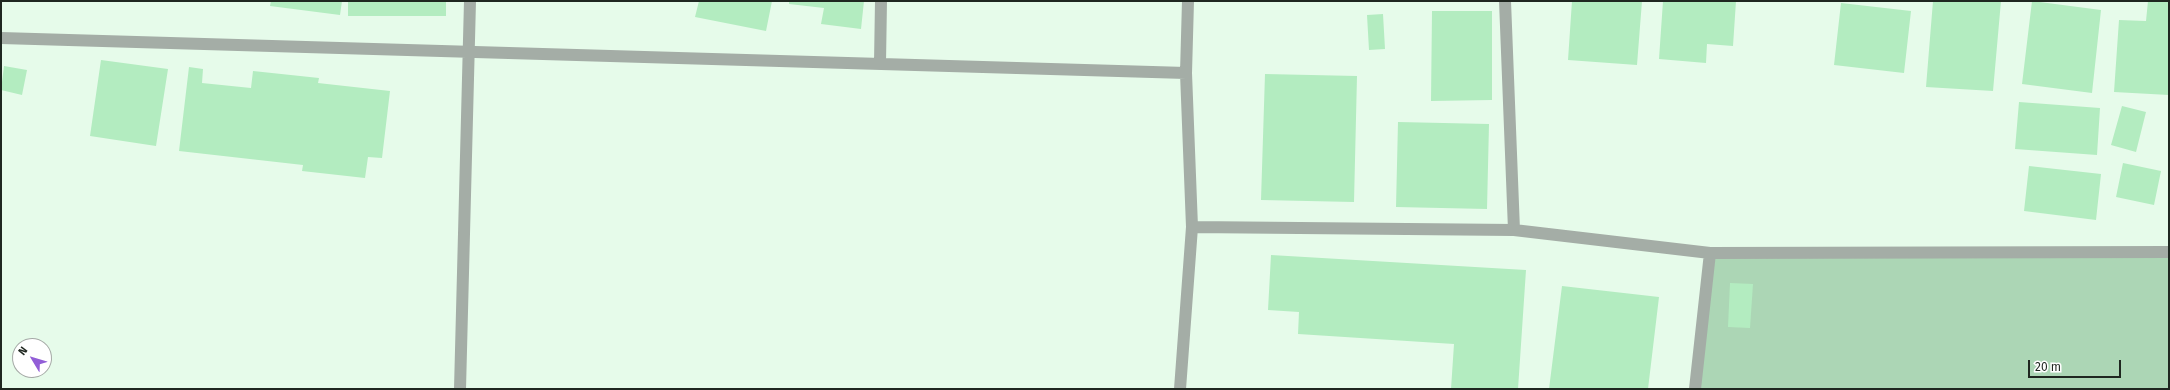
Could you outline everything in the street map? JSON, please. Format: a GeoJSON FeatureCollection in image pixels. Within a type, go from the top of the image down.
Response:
{"type":"FeatureCollection","features":[{"type":"Feature","properties":{"kind":"street"},"geometry":{"type":"LineString","coordinates":[[460,389],[470,1]]}},
{"type":"Feature","properties":{"kind":"street"},"geometry":{"type":"LineString","coordinates":[[880,63],[881,1]]}},
{"type":"Feature","properties":{"kind":"street"},"geometry":{"type":"LineString","coordinates":[[1180,389],[1192,227],[1186,72],[1188,1]]}},
{"type":"Feature","properties":{"kind":"street"},"geometry":{"type":"LineString","coordinates":[[1505,1],[1514,230]]}},
{"type":"Feature","properties":{"kind":"street"},"geometry":{"type":"LineString","coordinates":[[1,38],[1186,72]]}},
{"type":"Feature","properties":{"kind":"street"},"geometry":{"type":"LineString","coordinates":[[1192,227],[1514,230],[1710,253],[2169,252]]}},
{"type":"Feature","properties":{"kind":"street"},"geometry":{"type":"LineString","coordinates":[[1695,389],[1710,253]]}},
{"type":"Feature","properties":{"kind":"green space"},"geometry":{"type":"Polygon","coordinates":[[[2169,252],[2169,389],[1695,389],[1710,253],[2169,252]]]}},
{"type":"Feature","properties":{"kind":"building"},"geometry":{"type":"Polygon","coordinates":[[[271,1],[342,1],[340,15],[270,6],[271,1]]]}},
{"type":"Feature","properties":{"kind":"building"},"geometry":{"type":"Polygon","coordinates":[[[348,1],[446,1],[446,16],[348,16],[348,1]]]}},
{"type":"Feature","properties":{"kind":"building"},"geometry":{"type":"Polygon","coordinates":[[[699,1],[772,1],[766,31],[695,17],[699,1]]]}},
{"type":"Feature","properties":{"kind":"building"},"geometry":{"type":"Polygon","coordinates":[[[789,1],[864,1],[861,29],[821,24],[824,8],[789,4],[789,1]]]}},
{"type":"Feature","properties":{"kind":"building"},"geometry":{"type":"Polygon","coordinates":[[[1572,1],[1642,1],[1637,65],[1568,60],[1572,1]]]}},
{"type":"Feature","properties":{"kind":"building"},"geometry":{"type":"Polygon","coordinates":[[[1663,1],[1736,1],[1733,46],[1707,44],[1706,63],[1659,59],[1663,1]]]}},
{"type":"Feature","properties":{"kind":"building"},"geometry":{"type":"Polygon","coordinates":[[[1933,1],[2001,1],[1993,91],[1926,87],[1933,1]]]}},
{"type":"Feature","properties":{"kind":"building"},"geometry":{"type":"Polygon","coordinates":[[[2032,1],[2101,10],[2092,93],[2022,84],[2032,1]]]}},
{"type":"Feature","properties":{"kind":"building"},"geometry":{"type":"Polygon","coordinates":[[[2148,1],[2169,1],[2169,95],[2114,92],[2119,20],[2146,21],[2148,1]]]}},
{"type":"Feature","properties":{"kind":"building"},"geometry":{"type":"Polygon","coordinates":[[[1841,3],[1911,11],[1904,73],[1834,65],[1841,3]]]}},
{"type":"Feature","properties":{"kind":"building"},"geometry":{"type":"Polygon","coordinates":[[[1432,11],[1492,11],[1492,100],[1431,101],[1432,11]]]}},
{"type":"Feature","properties":{"kind":"building"},"geometry":{"type":"Polygon","coordinates":[[[1383,14],[1385,49],[1369,50],[1367,15],[1383,14]]]}},
{"type":"Feature","properties":{"kind":"building"},"geometry":{"type":"Polygon","coordinates":[[[101,60],[168,69],[156,146],[90,136],[101,60]]]}},
{"type":"Feature","properties":{"kind":"building"},"geometry":{"type":"Polygon","coordinates":[[[4,66],[27,70],[22,95],[1,90],[4,66]]]}},
{"type":"Feature","properties":{"kind":"building"},"geometry":{"type":"Polygon","coordinates":[[[189,67],[203,69],[202,83],[251,88],[253,71],[319,78],[318,83],[390,91],[382,158],[368,157],[365,178],[302,171],[303,165],[179,151],[189,67]]]}},
{"type":"Feature","properties":{"kind":"building"},"geometry":{"type":"Polygon","coordinates":[[[1265,74],[1357,76],[1354,202],[1261,200],[1265,74]]]}},
{"type":"Feature","properties":{"kind":"building"},"geometry":{"type":"Polygon","coordinates":[[[2019,102],[2100,108],[2097,155],[2015,149],[2019,102]]]}},
{"type":"Feature","properties":{"kind":"building"},"geometry":{"type":"Polygon","coordinates":[[[2122,106],[2146,112],[2136,152],[2111,145],[2122,106]]]}},
{"type":"Feature","properties":{"kind":"building"},"geometry":{"type":"Polygon","coordinates":[[[1398,122],[1489,124],[1487,209],[1396,207],[1398,122]]]}},
{"type":"Feature","properties":{"kind":"building"},"geometry":{"type":"Polygon","coordinates":[[[2123,163],[2161,171],[2154,205],[2116,197],[2123,163]]]}},
{"type":"Feature","properties":{"kind":"building"},"geometry":{"type":"Polygon","coordinates":[[[2029,166],[2101,174],[2096,220],[2024,211],[2029,166]]]}},
{"type":"Feature","properties":{"kind":"building"},"geometry":{"type":"Polygon","coordinates":[[[1271,255],[1526,270],[1518,389],[1451,389],[1454,344],[1298,334],[1299,312],[1268,310],[1271,255]]]}},
{"type":"Feature","properties":{"kind":"building"},"geometry":{"type":"Polygon","coordinates":[[[1730,283],[1753,284],[1750,328],[1728,327],[1730,283]]]}},
{"type":"Feature","properties":{"kind":"building"},"geometry":{"type":"Polygon","coordinates":[[[1562,286],[1659,297],[1648,389],[1549,389],[1562,286]]]}}]}
